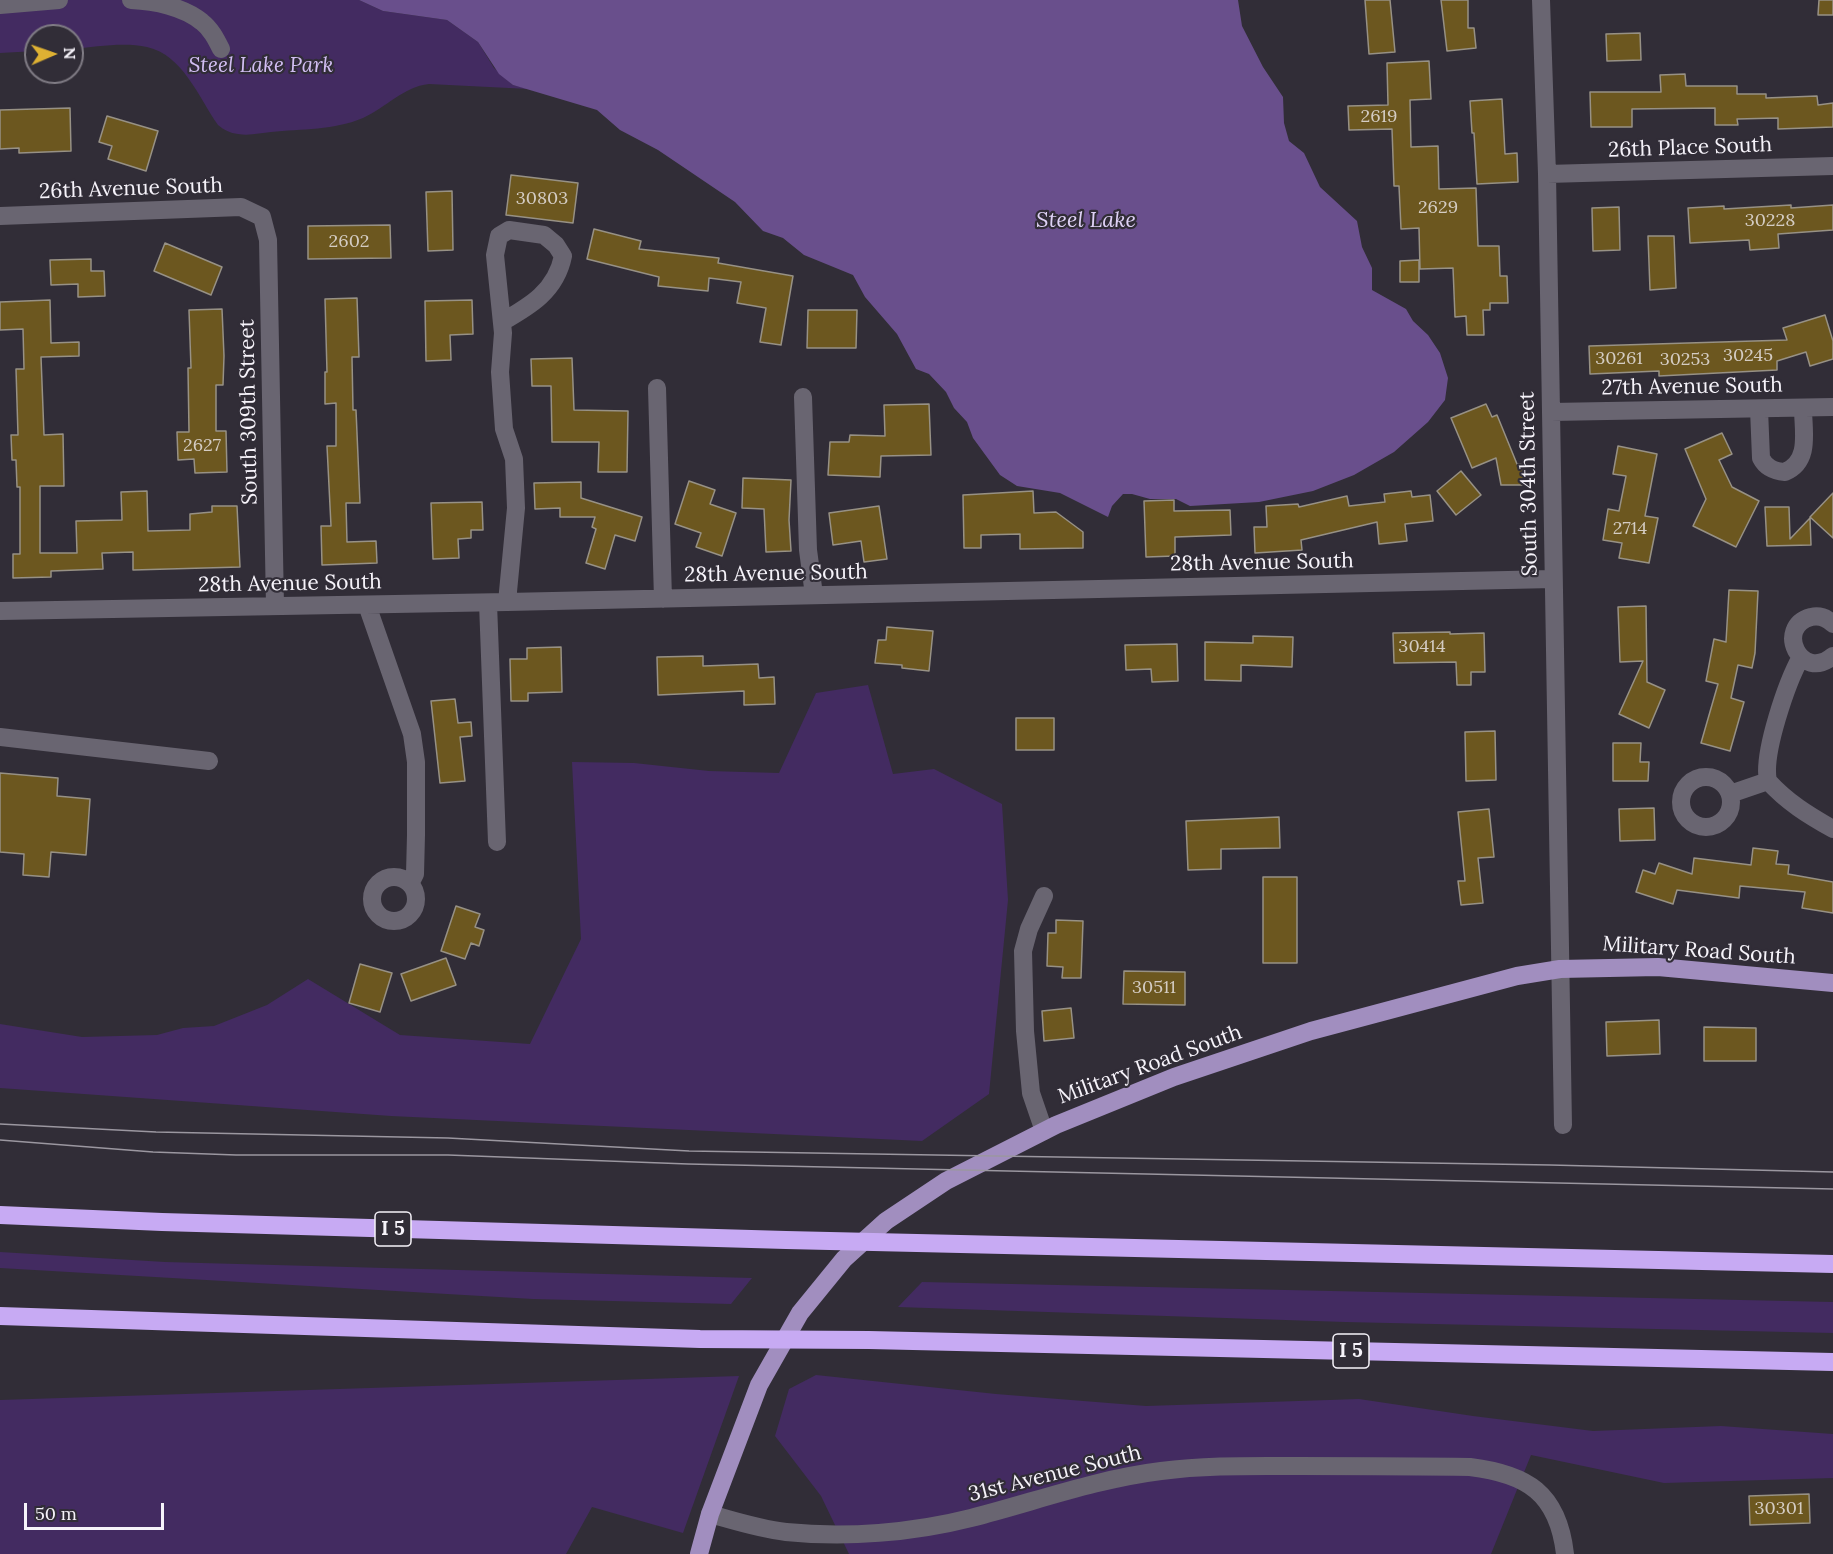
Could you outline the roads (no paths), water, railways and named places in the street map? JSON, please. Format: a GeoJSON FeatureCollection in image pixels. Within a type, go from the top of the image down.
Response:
{"type":"FeatureCollection","features":[{"type":"Feature","properties":{"kind":"highway","name":"I 5"},"geometry":{"type":"LineString","coordinates":[[0,1215],[162,1222],[786,1240],[1833,1264]]}},
{"type":"Feature","properties":{"kind":"highway","name":"I 5"},"geometry":{"type":"LineString","coordinates":[[0,1316],[700,1338],[1833,1362]]}},
{"type":"Feature","properties":{"kind":"main road","name":"Military Road South"},"geometry":{"type":"LineString","coordinates":[[699,1554],[710,1514],[759,1385],[800,1313],[844,1259],[886,1221],[946,1181],[1044,1131],[1174,1077],[1311,1031],[1517,976],[1560,969],[1658,967],[1833,983]]}},
{"type":"Feature","properties":{"kind":"street"},"geometry":{"type":"LineString","coordinates":[[0,5],[59,0]]}},
{"type":"Feature","properties":{"kind":"street"},"geometry":{"type":"LineString","coordinates":[[131,0],[158,3],[191,15],[202,22],[213,34],[221,49]]}},
{"type":"Feature","properties":{"kind":"street","name":"South 304th Street"},"geometry":{"type":"LineString","coordinates":[[1541,0],[1547,174],[1563,1125]]}},
{"type":"Feature","properties":{"kind":"street","name":"26th Place South"},"geometry":{"type":"LineString","coordinates":[[1547,174],[1833,166]]}},
{"type":"Feature","properties":{"kind":"street","name":"26th Avenue South"},"geometry":{"type":"LineString","coordinates":[[0,216],[241,207],[262,217]]}},
{"type":"Feature","properties":{"kind":"street","name":"South 309th Street"},"geometry":{"type":"LineString","coordinates":[[262,217],[268,240],[275,606]]}},
{"type":"Feature","properties":{"kind":"street"},"geometry":{"type":"LineString","coordinates":[[502,322],[533,304],[550,287],[560,269],[563,256],[556,245],[544,235],[508,230],[499,236],[495,255],[503,333],[500,372],[504,429],[514,459],[516,508],[507,603]]}},
{"type":"Feature","properties":{"kind":"street"},"geometry":{"type":"LineString","coordinates":[[657,388],[663,599]]}},
{"type":"Feature","properties":{"kind":"street"},"geometry":{"type":"LineString","coordinates":[[803,398],[808,550],[814,595]]}},
{"type":"Feature","properties":{"kind":"street","name":"27th Avenue South"},"geometry":{"type":"LineString","coordinates":[[1551,412],[1833,407]]}},
{"type":"Feature","properties":{"kind":"street"},"geometry":{"type":"LineString","coordinates":[[1759,409],[1761,458],[1770,469],[1785,472],[1798,464],[1804,452],[1803,408]]}},
{"type":"Feature","properties":{"kind":"street","name":"28th Avenue South"},"geometry":{"type":"LineString","coordinates":[[0,610],[507,603],[1553,579]]}},
{"type":"Feature","properties":{"kind":"street"},"geometry":{"type":"LineString","coordinates":[[488,603],[497,842]]}},
{"type":"Feature","properties":{"kind":"street"},"geometry":{"type":"LineString","coordinates":[[367,605],[412,734],[416,762],[416,835],[415,874],[410,884]]}},
{"type":"Feature","properties":{"kind":"street"},"geometry":{"type":"LineString","coordinates":[[1833,624],[1816,616],[1801,622],[1793,636],[1796,651],[1801,657],[1814,663],[1822,663],[1833,656]]}},
{"type":"Feature","properties":{"kind":"street"},"geometry":{"type":"LineString","coordinates":[[1801,657],[1788,683],[1769,752],[1768,781],[1800,810],[1833,829]]}},
{"type":"Feature","properties":{"kind":"street"},"geometry":{"type":"LineString","coordinates":[[0,737],[209,761]]}},
{"type":"Feature","properties":{"kind":"street"},"geometry":{"type":"LineString","coordinates":[[1730,794],[1768,781]]}},
{"type":"Feature","properties":{"kind":"street"},"geometry":{"type":"LineString","coordinates":[[1044,896],[1029,929],[1023,951],[1025,1030],[1031,1093],[1044,1131]]}},
{"type":"Feature","properties":{"kind":"street","name":"31st Avenue South"},"geometry":{"type":"LineString","coordinates":[[710,1514],[752,1526],[785,1532],[866,1533],[934,1526],[968,1519],[1098,1483],[1161,1471],[1207,1466],[1414,1466],[1485,1469],[1503,1472],[1529,1483],[1539,1491],[1550,1505],[1557,1521],[1565,1554]]}},
{"type":"Feature","properties":{"kind":"water","name":"Steel Lake"},"geometry":{"type":"Polygon","coordinates":[[[359,0],[1238,0],[1242,26],[1263,67],[1283,97],[1284,123],[1289,141],[1304,153],[1320,187],[1357,221],[1362,247],[1372,268],[1372,290],[1406,309],[1440,353],[1448,378],[1445,400],[1428,422],[1394,452],[1354,475],[1313,491],[1259,502],[1190,506],[1176,499],[1150,499],[1123,494],[1112,506],[1108,517],[1060,493],[1017,486],[1000,475],[973,438],[967,422],[954,408],[946,392],[929,374],[916,369],[897,334],[865,297],[853,275],[804,255],[783,238],[763,231],[735,202],[658,150],[620,130],[597,110],[513,85],[499,74],[478,42],[447,20],[383,11],[359,0]]]}},
{"type":"Feature","properties":{"kind":"tram line"},"geometry":{"type":"LineString","coordinates":[[0,1124],[156,1132],[448,1138],[689,1151],[1550,1165],[1833,1172]]}},
{"type":"Feature","properties":{"kind":"tram line"},"geometry":{"type":"LineString","coordinates":[[0,1140],[153,1152],[236,1155],[448,1155],[688,1164],[1833,1189]]}},
{"type":"Feature","properties":{"kind":"park label","name":"Steel Lake Park"},"geometry":{"type":"Point","coordinates":[261,66]}}]}
